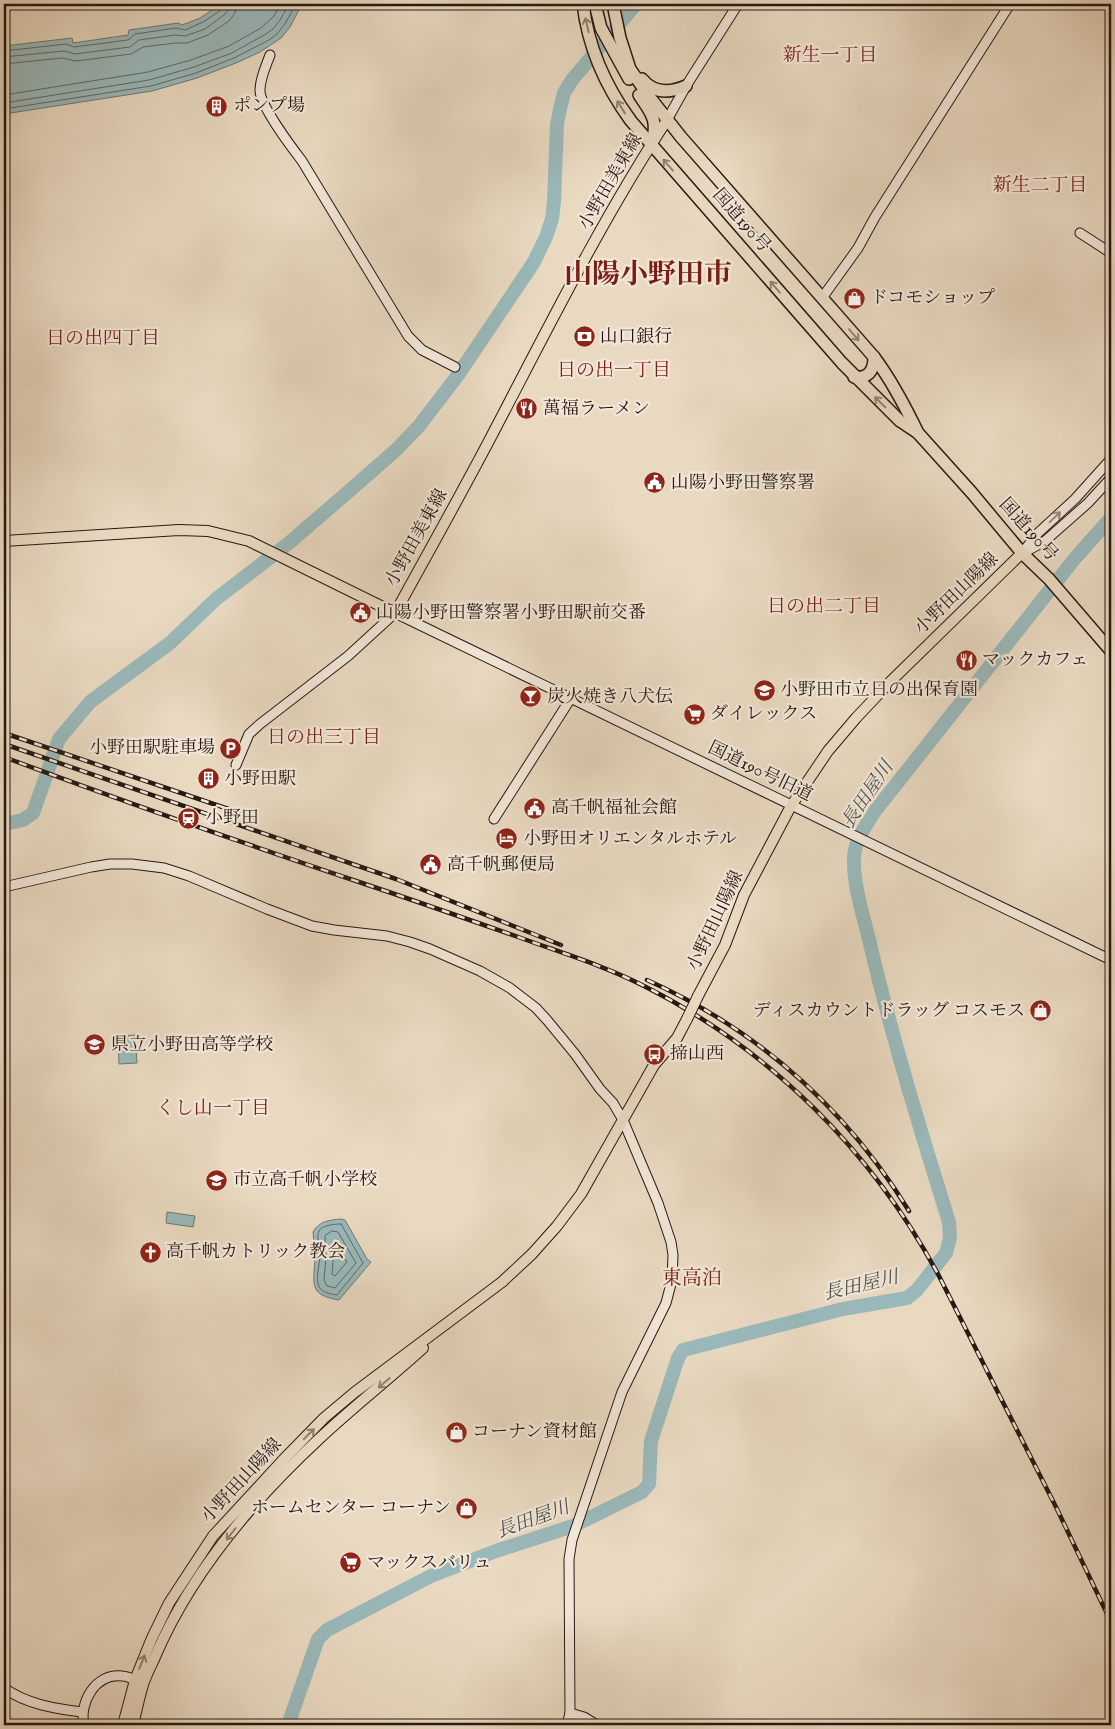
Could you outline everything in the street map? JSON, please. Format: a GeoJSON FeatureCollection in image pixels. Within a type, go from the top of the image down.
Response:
{"type":"FeatureCollection","features":[{"type":"Feature","properties":{"kind":"highway","name":"国道190号"},"geometry":{"type":"LineString","coordinates":[[583,4],[592,45],[603,75],[623,110],[854,377],[900,421],[918,433],[972,493],[1022,553],[1059,591],[1111,651]]}},
{"type":"Feature","properties":{"kind":"highway"},"geometry":{"type":"LineString","coordinates":[[595,4],[601,28],[625,74],[654,118],[656,130],[651,144]]}},
{"type":"Feature","properties":{"kind":"highway","name":"国道190号"},"geometry":{"type":"LineString","coordinates":[[613,4],[614,16],[630,69],[667,120],[874,358],[906,408],[918,433]]}},
{"type":"Feature","properties":{"kind":"highway"},"geometry":{"type":"LineString","coordinates":[[619,35],[647,85],[653,89],[667,91],[686,86]]}},
{"type":"Feature","properties":{"kind":"highway"},"geometry":{"type":"LineString","coordinates":[[854,377],[862,377],[869,374],[873,368],[874,358]]}},
{"type":"Feature","properties":{"kind":"main road","name":"小野田美東線"},"geometry":{"type":"LineString","coordinates":[[4,541],[194,530],[208,531],[236,537],[265,548],[395,613],[490,439],[565,293],[651,144],[667,120]]}},
{"type":"Feature","properties":{"kind":"main road","name":"小野田山陽線"},"geometry":{"type":"LineString","coordinates":[[123,1725],[139,1682],[176,1613],[216,1553],[246,1514],[322,1436],[459,1315],[502,1282],[557,1226],[581,1194],[654,1065],[677,1038],[725,945],[744,895],[791,806],[828,751],[890,682],[1022,553]]}},
{"type":"Feature","properties":{"kind":"main road","name":"小野田山陽線"},"geometry":{"type":"LineString","coordinates":[[133,1725],[139,1682]]}},
{"type":"Feature","properties":{"kind":"street"},"geometry":{"type":"LineString","coordinates":[[667,120],[686,86],[738,4]]}},
{"type":"Feature","properties":{"kind":"street"},"geometry":{"type":"LineString","coordinates":[[822,298],[858,248],[1010,4]]}},
{"type":"Feature","properties":{"kind":"street"},"geometry":{"type":"LineString","coordinates":[[270,56],[260,82],[259,92],[263,102],[288,143],[302,161],[408,336],[422,350],[455,367]]}},
{"type":"Feature","properties":{"kind":"street"},"geometry":{"type":"LineString","coordinates":[[1080,233],[1111,253]]}},
{"type":"Feature","properties":{"kind":"street"},"geometry":{"type":"LineString","coordinates":[[1022,553],[1038,533],[1076,499],[1111,459]]}},
{"type":"Feature","properties":{"kind":"street"},"geometry":{"type":"LineString","coordinates":[[1022,553],[1045,541],[1088,503],[1111,478]]}},
{"type":"Feature","properties":{"kind":"street"},"geometry":{"type":"LineString","coordinates":[[236,765],[249,734],[348,656],[395,613]]}},
{"type":"Feature","properties":{"kind":"street","name":"国道190号旧道"},"geometry":{"type":"LineString","coordinates":[[395,613],[1111,960]]}},
{"type":"Feature","properties":{"kind":"street"},"geometry":{"type":"LineString","coordinates":[[494,819],[570,698]]}},
{"type":"Feature","properties":{"kind":"street"},"geometry":{"type":"LineString","coordinates":[[4,887],[91,867],[121,864],[146,865],[173,870],[312,926],[387,936],[410,942],[496,979],[524,998],[536,1008],[560,1035],[600,1090],[613,1103],[623,1120],[648,1176],[667,1228],[673,1255],[672,1280],[666,1303],[622,1392],[574,1532],[569,1559],[570,1713],[566,1725]]}},
{"type":"Feature","properties":{"kind":"street"},"geometry":{"type":"LineString","coordinates":[[84,1725],[82,1712],[88,1694],[100,1682],[112,1677],[122,1676],[139,1682]]}},
{"type":"Feature","properties":{"kind":"street"},"geometry":{"type":"LineString","coordinates":[[4,1688],[22,1699],[35,1703],[82,1712]]}},
{"type":"Feature","properties":{"kind":"street"},"geometry":{"type":"LineString","coordinates":[[570,1713],[584,1717],[597,1725]]}},
{"type":"Feature","properties":{"kind":"water"},"geometry":{"type":"Polygon","coordinates":[[[221,4],[302,4],[290,27],[281,38],[260,52],[197,78],[152,91],[4,114],[4,46],[72,38],[73,43],[128,35],[129,30],[178,23],[182,25],[200,18],[221,4]]]}},
{"type":"Feature","properties":{"kind":"water"},"geometry":{"type":"Polygon","coordinates":[[[135,1035],[137,1063],[119,1064],[118,1036],[135,1035]]]}},
{"type":"Feature","properties":{"kind":"water"},"geometry":{"type":"Polygon","coordinates":[[[167,1212],[195,1216],[193,1227],[166,1223],[167,1212]]]}},
{"type":"Feature","properties":{"kind":"water"},"geometry":{"type":"Polygon","coordinates":[[[341,1219],[345,1220],[367,1259],[371,1262],[339,1300],[323,1295],[315,1288],[313,1232],[322,1223],[341,1219]]]}},
{"type":"Feature","properties":{"kind":"waterway"},"geometry":{"type":"LineString","coordinates":[[4,824],[23,820],[33,813],[59,739],[90,702],[170,643],[216,599],[289,543],[356,485],[396,450],[419,426],[458,375],[534,262],[552,219],[557,124],[564,93],[572,80],[636,4]]}},
{"type":"Feature","properties":{"kind":"waterway","name":"長田屋川"},"geometry":{"type":"LineString","coordinates":[[288,1725],[318,1639],[327,1630],[431,1576],[496,1551],[573,1526],[642,1492],[649,1484],[651,1441],[678,1358],[683,1350],[843,1309],[907,1298],[917,1290],[946,1253],[950,1238],[949,1222],[908,1086],[857,892],[854,870],[856,846],[875,811],[1076,557],[1111,518]]}},
{"type":"Feature","properties":{"kind":"railway"},"geometry":{"type":"LineString","coordinates":[[4,733],[252,817]]}},
{"type":"Feature","properties":{"kind":"railway"},"geometry":{"type":"LineString","coordinates":[[4,744],[396,879],[561,945]]}},
{"type":"Feature","properties":{"kind":"railway"},"geometry":{"type":"LineString","coordinates":[[4,757],[181,821],[614,972],[644,986],[690,1012],[734,1041],[775,1073],[814,1108],[850,1146],[912,1230],[939,1276],[1056,1507],[1111,1622]]}},
{"type":"Feature","properties":{"kind":"railway"},"geometry":{"type":"LineString","coordinates":[[647,980],[688,1000],[726,1023],[796,1075],[857,1138],[884,1173],[909,1211]]}},
{"type":"Feature","properties":{"kind":"place","name":"ポンプ場"},"geometry":{"type":"Point","coordinates":[217,106]}},
{"type":"Feature","properties":{"kind":"place","name":"ドコモショップ"},"geometry":{"type":"Point","coordinates":[854,298]}},
{"type":"Feature","properties":{"kind":"place","name":"山口銀行"},"geometry":{"type":"Point","coordinates":[584,337]}},
{"type":"Feature","properties":{"kind":"place","name":"萬福ラーメン"},"geometry":{"type":"Point","coordinates":[527,409]}},
{"type":"Feature","properties":{"kind":"place","name":"山陽小野田警察署"},"geometry":{"type":"Point","coordinates":[655,483]}},
{"type":"Feature","properties":{"kind":"place","name":"山陽小野田警察署小野田駅前交番"},"geometry":{"type":"Point","coordinates":[360,613]}},
{"type":"Feature","properties":{"kind":"place","name":"マックカフェ"},"geometry":{"type":"Point","coordinates":[966,660]}},
{"type":"Feature","properties":{"kind":"place","name":"小野田市立日の出保育園"},"geometry":{"type":"Point","coordinates":[764,690]}},
{"type":"Feature","properties":{"kind":"place","name":"炭火焼き八犬伝"},"geometry":{"type":"Point","coordinates":[531,697]}},
{"type":"Feature","properties":{"kind":"place","name":"ダイレックス"},"geometry":{"type":"Point","coordinates":[694,714]}},
{"type":"Feature","properties":{"kind":"place","name":"小野田駅駐車場"},"geometry":{"type":"Point","coordinates":[231,748]}},
{"type":"Feature","properties":{"kind":"place","name":"小野田駅"},"geometry":{"type":"Point","coordinates":[208,779]}},
{"type":"Feature","properties":{"kind":"place","name":"高千帆福祉会館"},"geometry":{"type":"Point","coordinates":[535,808]}},
{"type":"Feature","properties":{"kind":"place","name":"小野田"},"geometry":{"type":"Point","coordinates":[189,818]}},
{"type":"Feature","properties":{"kind":"place","name":"小野田オリエンタルホテル"},"geometry":{"type":"Point","coordinates":[507,839]}},
{"type":"Feature","properties":{"kind":"place","name":"高千帆郵便局"},"geometry":{"type":"Point","coordinates":[431,865]}},
{"type":"Feature","properties":{"kind":"place","name":"ディスカウントドラッグ コスモス"},"geometry":{"type":"Point","coordinates":[1041,1011]}},
{"type":"Feature","properties":{"kind":"place","name":"県立小野田高等学校"},"geometry":{"type":"Point","coordinates":[95,1045]}},
{"type":"Feature","properties":{"kind":"place","name":"揥山西"},"geometry":{"type":"Point","coordinates":[654,1054]}},
{"type":"Feature","properties":{"kind":"place","name":"市立高千帆小学校"},"geometry":{"type":"Point","coordinates":[217,1180]}},
{"type":"Feature","properties":{"kind":"place","name":"高千帆カトリック教会"},"geometry":{"type":"Point","coordinates":[150,1252]}},
{"type":"Feature","properties":{"kind":"place","name":"コーナン資材館"},"geometry":{"type":"Point","coordinates":[456,1432]}},
{"type":"Feature","properties":{"kind":"place","name":"ホームセンター コーナン"},"geometry":{"type":"Point","coordinates":[467,1508]}},
{"type":"Feature","properties":{"kind":"place","name":"マックスバリュ"},"geometry":{"type":"Point","coordinates":[351,1563]}},
{"type":"Feature","properties":{"kind":"district","name":"新生一丁目"},"geometry":{"type":"Point","coordinates":[830,56]}},
{"type":"Feature","properties":{"kind":"district","name":"新生二丁目"},"geometry":{"type":"Point","coordinates":[1040,186]}},
{"type":"Feature","properties":{"kind":"district","name":"山陽小野田市"},"geometry":{"type":"Point","coordinates":[648,275]}},
{"type":"Feature","properties":{"kind":"district","name":"日の出四丁目"},"geometry":{"type":"Point","coordinates":[103,339]}},
{"type":"Feature","properties":{"kind":"district","name":"日の出一丁目"},"geometry":{"type":"Point","coordinates":[614,371]}},
{"type":"Feature","properties":{"kind":"district","name":"日の出二丁目"},"geometry":{"type":"Point","coordinates":[824,607]}},
{"type":"Feature","properties":{"kind":"district","name":"日の出三丁目"},"geometry":{"type":"Point","coordinates":[324,738]}},
{"type":"Feature","properties":{"kind":"district","name":"くし山一丁目"},"geometry":{"type":"Point","coordinates":[213,1109]}},
{"type":"Feature","properties":{"kind":"district","name":"東高泊"},"geometry":{"type":"Point","coordinates":[692,1278]}}]}
